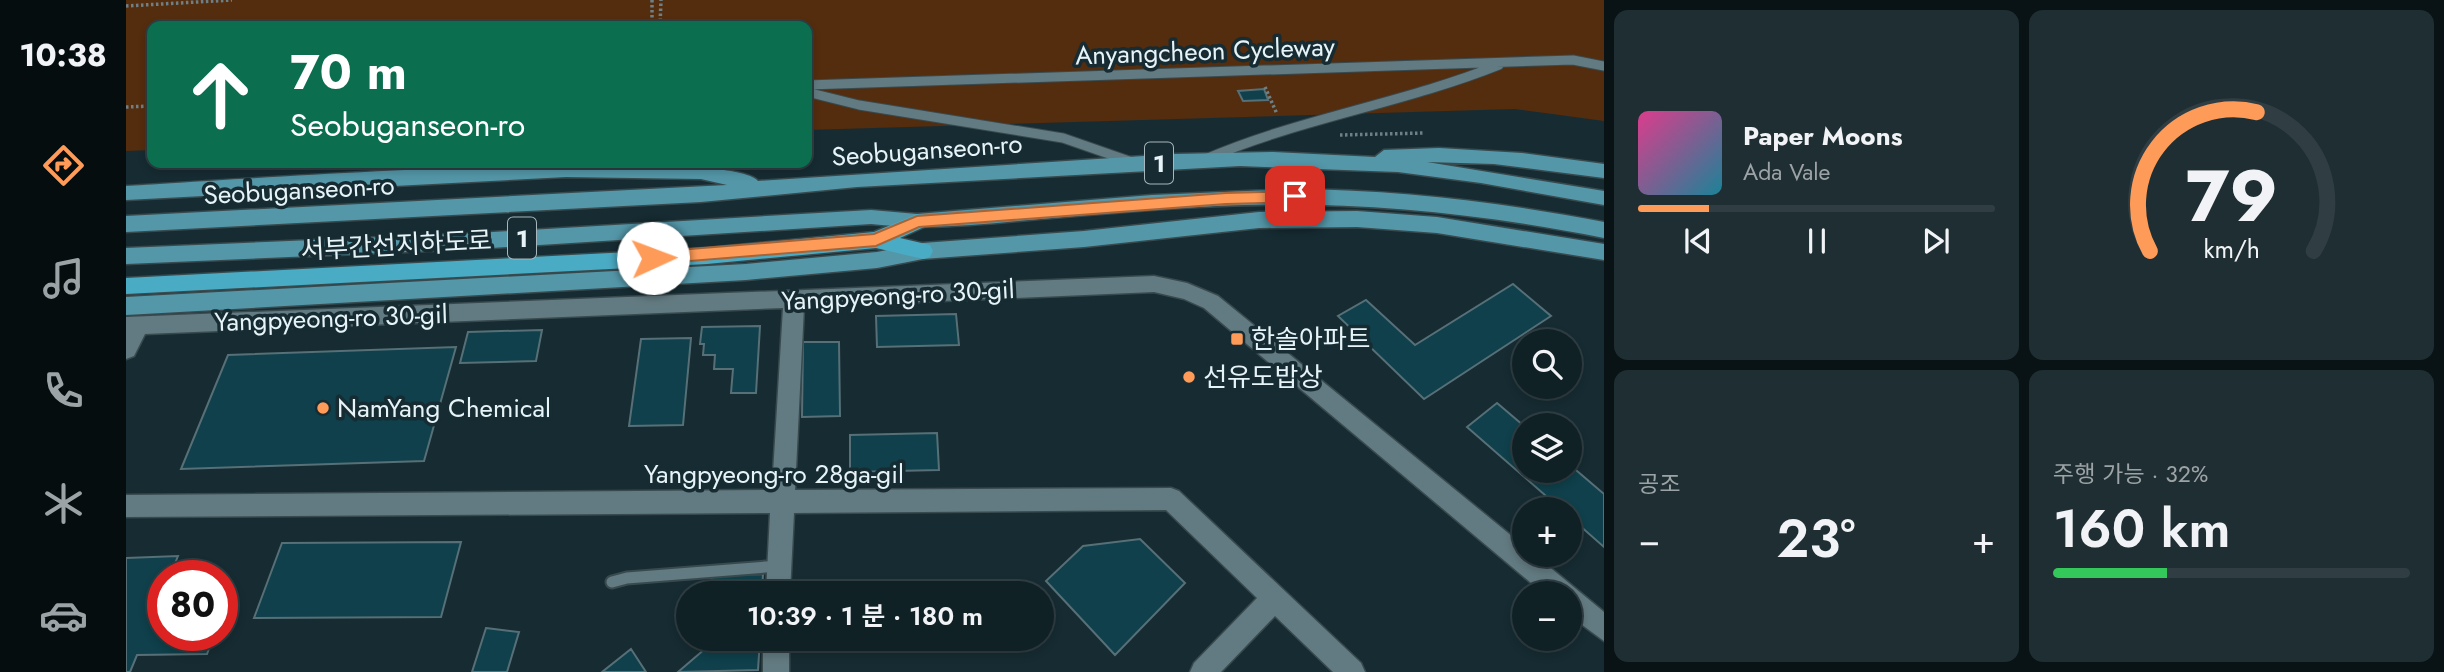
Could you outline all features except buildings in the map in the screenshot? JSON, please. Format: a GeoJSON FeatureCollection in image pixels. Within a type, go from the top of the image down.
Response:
{"type":"FeatureCollection","features":[{"type":"Feature","properties":{"kind":"highway","name":"서부간선지하도로"},"geometry":{"type":"LineString","coordinates":[[126,286],[708,256],[876,240],[917,222]]}},
{"type":"Feature","properties":{"kind":"highway"},"geometry":{"type":"LineString","coordinates":[[876,240],[923,251]]}},
{"type":"Feature","properties":{"kind":"main road"},"geometry":{"type":"LineString","coordinates":[[1340,161],[1421,153],[1527,161],[1604,171]]}},
{"type":"Feature","properties":{"kind":"main road","name":"Seobuganseon-ro"},"geometry":{"type":"LineString","coordinates":[[126,224],[701,195],[766,187],[1137,164],[1271,159],[1340,161],[1478,176],[1604,198]]}},
{"type":"Feature","properties":{"kind":"main road"},"geometry":{"type":"LineString","coordinates":[[126,193],[566,170],[701,172],[766,187]]}},
{"type":"Feature","properties":{"kind":"main road","name":"1"},"geometry":{"type":"LineString","coordinates":[[126,256],[476,241],[871,217],[917,222],[1226,198],[1295,196],[1437,204],[1604,230]]}},
{"type":"Feature","properties":{"kind":"main road"},"geometry":{"type":"LineString","coordinates":[[126,306],[746,272],[877,260],[923,251],[1084,239],[1221,223],[1314,219],[1437,225],[1604,252]]}},
{"type":"Feature","properties":{"kind":"main road"},"geometry":{"type":"LineString","coordinates":[[1580,247],[1604,259]]}},
{"type":"Feature","properties":{"kind":"street","name":"Yangpyeong-ro 30-gil"},"geometry":{"type":"LineString","coordinates":[[132,326],[1154,284],[1187,291],[1211,302],[1548,581]]}},
{"type":"Feature","properties":{"kind":"street"},"geometry":{"type":"LineString","coordinates":[[778,581],[794,300]]}},
{"type":"Feature","properties":{"kind":"street"},"geometry":{"type":"LineString","coordinates":[[126,350],[132,326]]}},
{"type":"Feature","properties":{"kind":"street","name":"Yangpyeong-ro 28ga-gil"},"geometry":{"type":"LineString","coordinates":[[126,506],[1171,499],[1352,672]]}},
{"type":"Feature","properties":{"kind":"street"},"geometry":{"type":"LineString","coordinates":[[1203,672],[1275,598]]}},
{"type":"Feature","properties":{"kind":"street"},"geometry":{"type":"LineString","coordinates":[[1582,610],[1604,628]]}},
{"type":"Feature","properties":{"kind":"street"},"geometry":{"type":"LineString","coordinates":[[776,651],[776,672]]}},
{"type":"Feature","properties":{"kind":"lane","name":"Anyangcheon Cycleway"},"geometry":{"type":"LineString","coordinates":[[812,85],[1573,60],[1604,66]]}},
{"type":"Feature","properties":{"kind":"lane"},"geometry":{"type":"LineString","coordinates":[[1202,162],[1283,128],[1462,81],[1504,62]]}},
{"type":"Feature","properties":{"kind":"lane"},"geometry":{"type":"LineString","coordinates":[[812,93],[859,105],[1063,138],[1137,164]]}},
{"type":"Feature","properties":{"kind":"lane"},"geometry":{"type":"LineString","coordinates":[[612,582],[627,578],[779,566]]}},
{"type":"Feature","properties":{"kind":"path"},"geometry":{"type":"LineString","coordinates":[[126,6],[232,0]]}},
{"type":"Feature","properties":{"kind":"path"},"geometry":{"type":"LineString","coordinates":[[652,0],[652,21]]}},
{"type":"Feature","properties":{"kind":"path"},"geometry":{"type":"LineString","coordinates":[[660,21],[661,0]]}},
{"type":"Feature","properties":{"kind":"path"},"geometry":{"type":"LineString","coordinates":[[1257,71],[1283,128]]}},
{"type":"Feature","properties":{"kind":"path"},"geometry":{"type":"LineString","coordinates":[[126,107],[147,106]]}},
{"type":"Feature","properties":{"kind":"shaded area"},"geometry":{"type":"Polygon","coordinates":[[[126,0],[1604,0],[1604,121],[1515,109],[812,130],[812,21],[147,21],[147,150],[126,151],[126,0]]]}},
{"type":"Feature","properties":{"kind":"place","name":"한솔아파트"},"geometry":{"type":"Point","coordinates":[1237,339]}},
{"type":"Feature","properties":{"kind":"place","name":"선유도밥상"},"geometry":{"type":"Point","coordinates":[1189,377]}},
{"type":"Feature","properties":{"kind":"place","name":"NamYang Chemical"},"geometry":{"type":"Point","coordinates":[323,408]}},
{"type":"Feature","properties":{"kind":"route"},"geometry":{"type":"LineString","coordinates":[[653,258],[708,256],[876,240],[917,222],[1226,198],[1295,196]]}}]}
